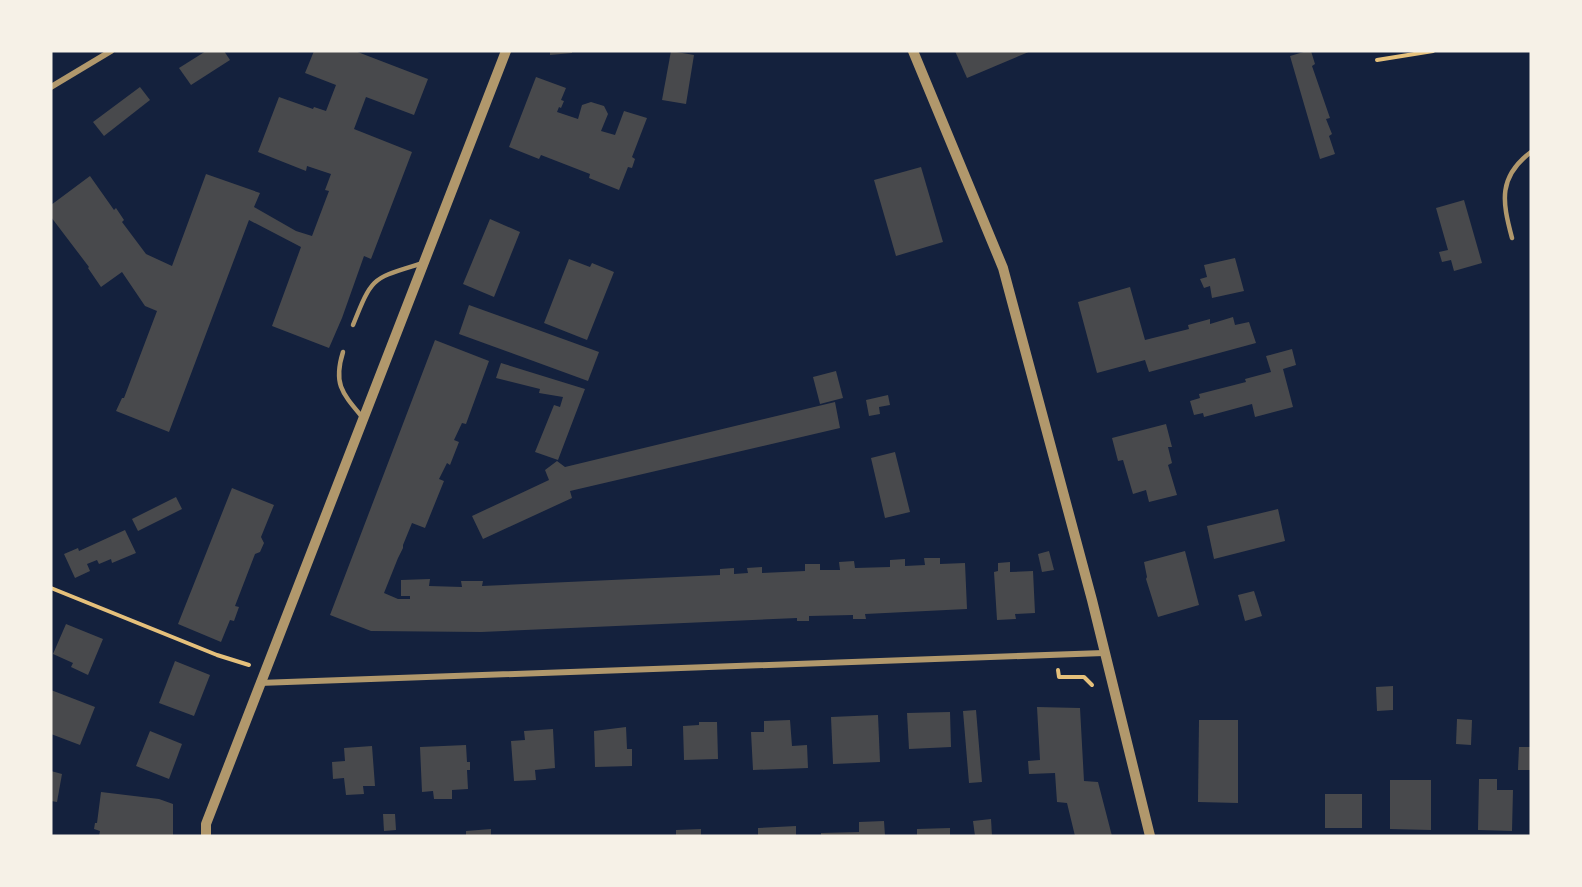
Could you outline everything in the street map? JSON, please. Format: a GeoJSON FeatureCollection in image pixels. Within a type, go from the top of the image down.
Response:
{"type":"FeatureCollection","features":[{"type":"Feature","properties":{"kind":"street"},"geometry":{"type":"LineString","coordinates":[[51,87],[111,51]]}},
{"type":"Feature","properties":{"kind":"street"},"geometry":{"type":"LineString","coordinates":[[206,836],[206,824],[259,683],[506,51]]}},
{"type":"Feature","properties":{"kind":"street"},"geometry":{"type":"LineString","coordinates":[[913,51],[1003,268],[1092,600],[1150,836]]}},
{"type":"Feature","properties":{"kind":"street"},"geometry":{"type":"LineString","coordinates":[[259,683],[1104,653]]}},
{"type":"Feature","properties":{"kind":"lane"},"geometry":{"type":"LineString","coordinates":[[1512,237],[1505,212],[1504,188],[1514,167],[1531,152]]}},
{"type":"Feature","properties":{"kind":"lane"},"geometry":{"type":"LineString","coordinates":[[353,325],[373,283],[382,276],[423,263]]}},
{"type":"Feature","properties":{"kind":"lane"},"geometry":{"type":"LineString","coordinates":[[343,352],[338,376],[340,388],[363,418]]}},
{"type":"Feature","properties":{"kind":"path"},"geometry":{"type":"LineString","coordinates":[[1377,60],[1433,51]]}},
{"type":"Feature","properties":{"kind":"path"},"geometry":{"type":"LineString","coordinates":[[51,588],[217,655],[264,670]]}},
{"type":"Feature","properties":{"kind":"path"},"geometry":{"type":"LineString","coordinates":[[1056,656],[1059,677],[1084,677],[1094,687]]}},
{"type":"Feature","properties":{"kind":"building"},"geometry":{"type":"Polygon","coordinates":[[[206,51],[224,51],[230,60],[191,85],[179,68],[206,51]]]}},
{"type":"Feature","properties":{"kind":"building"},"geometry":{"type":"Polygon","coordinates":[[[314,51],[355,51],[428,79],[414,115],[366,97],[354,129],[412,152],[371,259],[364,256],[329,348],[272,326],[301,247],[249,220],[169,432],[116,411],[124,398],[157,311],[145,306],[122,272],[101,287],[89,267],[51,217],[51,205],[90,176],[114,210],[116,208],[124,220],[122,222],[146,254],[172,266],[206,174],[260,193],[254,207],[296,231],[312,236],[329,191],[325,190],[331,174],[307,166],[306,171],[258,152],[279,97],[326,111],[336,85],[305,73],[314,51]]]}},
{"type":"Feature","properties":{"kind":"building"},"geometry":{"type":"Polygon","coordinates":[[[550,51],[572,51],[572,53],[550,55],[550,51]]]}},
{"type":"Feature","properties":{"kind":"building"},"geometry":{"type":"Polygon","coordinates":[[[671,51],[694,55],[686,104],[662,100],[671,51]]]}},
{"type":"Feature","properties":{"kind":"building"},"geometry":{"type":"Polygon","coordinates":[[[955,51],[1031,51],[967,78],[955,51]]]}},
{"type":"Feature","properties":{"kind":"building"},"geometry":{"type":"Polygon","coordinates":[[[1311,51],[1315,64],[1312,66],[1330,118],[1326,119],[1332,134],[1329,136],[1335,154],[1320,159],[1290,56],[1311,51]]]}},
{"type":"Feature","properties":{"kind":"building"},"geometry":{"type":"Polygon","coordinates":[[[536,77],[566,88],[561,100],[564,101],[557,112],[578,119],[582,105],[591,102],[604,106],[608,114],[601,131],[615,135],[624,111],[647,118],[632,157],[635,159],[632,168],[628,167],[619,190],[589,178],[590,174],[541,155],[539,159],[509,147],[536,77]]]}},
{"type":"Feature","properties":{"kind":"building"},"geometry":{"type":"Polygon","coordinates":[[[140,87],[150,100],[104,136],[93,122],[140,87]]]}},
{"type":"Feature","properties":{"kind":"building"},"geometry":{"type":"Polygon","coordinates":[[[921,167],[943,242],[896,256],[874,180],[921,167]]]}},
{"type":"Feature","properties":{"kind":"building"},"geometry":{"type":"Polygon","coordinates":[[[1464,200],[1482,263],[1454,271],[1451,260],[1442,262],[1439,252],[1448,250],[1436,208],[1464,200]]]}},
{"type":"Feature","properties":{"kind":"building"},"geometry":{"type":"Polygon","coordinates":[[[490,219],[520,232],[494,297],[463,284],[490,219]]]}},
{"type":"Feature","properties":{"kind":"building"},"geometry":{"type":"Polygon","coordinates":[[[1235,258],[1244,291],[1212,298],[1210,286],[1204,288],[1200,279],[1207,277],[1204,265],[1235,258]]]}},
{"type":"Feature","properties":{"kind":"building"},"geometry":{"type":"Polygon","coordinates":[[[569,259],[590,267],[592,263],[614,272],[587,340],[544,323],[569,259]]]}},
{"type":"Feature","properties":{"kind":"building"},"geometry":{"type":"Polygon","coordinates":[[[1130,287],[1145,340],[1189,329],[1188,325],[1210,319],[1210,324],[1233,317],[1235,325],[1249,322],[1256,343],[1149,372],[1145,360],[1097,373],[1078,302],[1130,287]]]}},
{"type":"Feature","properties":{"kind":"building"},"geometry":{"type":"Polygon","coordinates":[[[469,305],[599,352],[588,381],[459,334],[469,305]]]}},
{"type":"Feature","properties":{"kind":"building"},"geometry":{"type":"Polygon","coordinates":[[[435,340],[489,361],[466,424],[462,423],[454,440],[459,442],[450,465],[447,463],[439,479],[444,481],[425,528],[412,523],[384,593],[398,599],[410,599],[410,596],[401,596],[401,580],[430,579],[429,586],[462,587],[461,581],[483,581],[482,586],[720,575],[720,569],[734,568],[734,574],[748,573],[747,568],[762,567],[762,573],[805,571],[805,564],[820,564],[820,570],[840,570],[839,562],[854,561],[855,568],[890,567],[890,560],[905,559],[905,566],[925,565],[924,558],[940,558],[940,564],[965,563],[967,609],[865,614],[866,619],[853,619],[853,615],[809,616],[809,621],[797,621],[797,618],[481,632],[371,631],[330,615],[435,340]]]}},
{"type":"Feature","properties":{"kind":"building"},"geometry":{"type":"Polygon","coordinates":[[[1292,349],[1296,365],[1283,369],[1293,407],[1255,417],[1252,404],[1204,417],[1203,413],[1194,415],[1190,401],[1200,398],[1199,394],[1246,382],[1245,379],[1271,372],[1266,356],[1292,349]]]}},
{"type":"Feature","properties":{"kind":"building"},"geometry":{"type":"Polygon","coordinates":[[[501,363],[585,389],[558,460],[535,452],[554,405],[560,407],[563,397],[539,393],[540,389],[496,378],[501,363]]]}},
{"type":"Feature","properties":{"kind":"building"},"geometry":{"type":"Polygon","coordinates":[[[836,371],[843,398],[820,404],[813,377],[836,371]]]}},
{"type":"Feature","properties":{"kind":"building"},"geometry":{"type":"Polygon","coordinates":[[[888,395],[890,405],[879,407],[880,414],[869,416],[866,400],[888,395]]]}},
{"type":"Feature","properties":{"kind":"building"},"geometry":{"type":"Polygon","coordinates":[[[835,402],[840,428],[570,491],[572,498],[483,539],[472,516],[549,480],[545,470],[557,461],[565,467],[835,402]]]}},
{"type":"Feature","properties":{"kind":"building"},"geometry":{"type":"Polygon","coordinates":[[[1166,424],[1172,447],[1168,447],[1172,463],[1168,465],[1177,495],[1149,502],[1146,490],[1133,494],[1123,460],[1118,461],[1112,438],[1166,424]]]}},
{"type":"Feature","properties":{"kind":"building"},"geometry":{"type":"Polygon","coordinates":[[[895,452],[910,512],[885,518],[871,458],[895,452]]]}},
{"type":"Feature","properties":{"kind":"building"},"geometry":{"type":"Polygon","coordinates":[[[232,488],[274,505],[261,537],[264,543],[260,552],[255,554],[235,606],[239,607],[234,621],[230,620],[221,642],[178,624],[232,488]]]}},
{"type":"Feature","properties":{"kind":"building"},"geometry":{"type":"Polygon","coordinates":[[[176,497],[182,509],[138,531],[132,519],[176,497]]]}},
{"type":"Feature","properties":{"kind":"building"},"geometry":{"type":"Polygon","coordinates":[[[1278,509],[1285,541],[1214,559],[1207,526],[1278,509]]]}},
{"type":"Feature","properties":{"kind":"building"},"geometry":{"type":"Polygon","coordinates":[[[125,530],[136,553],[112,563],[111,559],[99,564],[97,560],[87,564],[90,571],[75,578],[64,554],[78,548],[79,551],[125,530]]]}},
{"type":"Feature","properties":{"kind":"building"},"geometry":{"type":"Polygon","coordinates":[[[1049,551],[1054,570],[1042,572],[1038,554],[1049,551]]]}},
{"type":"Feature","properties":{"kind":"building"},"geometry":{"type":"Polygon","coordinates":[[[1185,551],[1199,605],[1158,617],[1146,579],[1144,562],[1185,551]]]}},
{"type":"Feature","properties":{"kind":"building"},"geometry":{"type":"Polygon","coordinates":[[[1010,562],[1010,572],[1033,571],[1035,613],[1015,614],[1016,619],[997,620],[994,572],[998,571],[998,563],[1010,562]]]}},
{"type":"Feature","properties":{"kind":"building"},"geometry":{"type":"Polygon","coordinates":[[[1254,591],[1262,616],[1245,621],[1238,595],[1254,591]]]}},
{"type":"Feature","properties":{"kind":"building"},"geometry":{"type":"Polygon","coordinates":[[[66,624],[103,639],[88,675],[71,667],[73,663],[53,654],[66,624]]]}},
{"type":"Feature","properties":{"kind":"building"},"geometry":{"type":"Polygon","coordinates":[[[175,661],[210,675],[194,716],[159,703],[175,661]]]}},
{"type":"Feature","properties":{"kind":"building"},"geometry":{"type":"Polygon","coordinates":[[[1393,686],[1393,710],[1377,711],[1376,687],[1393,686]]]}},
{"type":"Feature","properties":{"kind":"building"},"geometry":{"type":"Polygon","coordinates":[[[51,690],[95,707],[80,745],[51,734],[51,690]]]}},
{"type":"Feature","properties":{"kind":"building"},"geometry":{"type":"Polygon","coordinates":[[[1037,707],[1080,708],[1084,781],[1098,782],[1112,836],[1075,836],[1067,803],[1057,802],[1055,773],[1029,774],[1028,761],[1040,760],[1037,707]]]}},
{"type":"Feature","properties":{"kind":"building"},"geometry":{"type":"Polygon","coordinates":[[[976,710],[982,782],[969,783],[963,711],[976,710]]]}},
{"type":"Feature","properties":{"kind":"building"},"geometry":{"type":"Polygon","coordinates":[[[950,712],[951,747],[909,749],[907,713],[950,712]]]}},
{"type":"Feature","properties":{"kind":"building"},"geometry":{"type":"Polygon","coordinates":[[[878,715],[880,762],[833,764],[831,717],[878,715]]]}},
{"type":"Feature","properties":{"kind":"building"},"geometry":{"type":"Polygon","coordinates":[[[1457,719],[1472,720],[1471,745],[1456,744],[1457,719]]]}},
{"type":"Feature","properties":{"kind":"building"},"geometry":{"type":"Polygon","coordinates":[[[790,720],[792,746],[807,745],[808,768],[753,770],[751,732],[764,732],[764,721],[790,720]]]}},
{"type":"Feature","properties":{"kind":"building"},"geometry":{"type":"Polygon","coordinates":[[[1199,720],[1238,720],[1238,803],[1198,802],[1199,720]]]}},
{"type":"Feature","properties":{"kind":"building"},"geometry":{"type":"Polygon","coordinates":[[[699,722],[717,722],[718,759],[684,760],[683,726],[699,725],[699,722]]]}},
{"type":"Feature","properties":{"kind":"building"},"geometry":{"type":"Polygon","coordinates":[[[626,727],[627,749],[632,749],[632,766],[595,767],[594,731],[626,727]]]}},
{"type":"Feature","properties":{"kind":"building"},"geometry":{"type":"Polygon","coordinates":[[[553,729],[555,768],[535,770],[536,780],[514,781],[511,741],[525,740],[524,731],[553,729]]]}},
{"type":"Feature","properties":{"kind":"building"},"geometry":{"type":"Polygon","coordinates":[[[150,731],[182,744],[169,779],[136,766],[150,731]]]}},
{"type":"Feature","properties":{"kind":"building"},"geometry":{"type":"Polygon","coordinates":[[[466,745],[467,762],[470,762],[470,770],[467,770],[468,789],[452,790],[452,799],[434,799],[433,791],[422,792],[420,747],[466,745]]]}},
{"type":"Feature","properties":{"kind":"building"},"geometry":{"type":"Polygon","coordinates":[[[372,746],[375,786],[363,786],[364,794],[346,795],[344,778],[333,779],[332,762],[345,761],[344,748],[372,746]]]}},
{"type":"Feature","properties":{"kind":"building"},"geometry":{"type":"Polygon","coordinates":[[[1519,747],[1531,747],[1531,770],[1518,770],[1519,747]]]}},
{"type":"Feature","properties":{"kind":"building"},"geometry":{"type":"Polygon","coordinates":[[[51,771],[62,774],[57,802],[51,801],[51,771]]]}},
{"type":"Feature","properties":{"kind":"building"},"geometry":{"type":"Polygon","coordinates":[[[1479,779],[1497,779],[1497,790],[1513,790],[1512,831],[1478,830],[1479,779]]]}},
{"type":"Feature","properties":{"kind":"building"},"geometry":{"type":"Polygon","coordinates":[[[1390,780],[1431,780],[1431,830],[1390,829],[1390,780]]]}},
{"type":"Feature","properties":{"kind":"building"},"geometry":{"type":"Polygon","coordinates":[[[101,792],[159,799],[173,804],[173,836],[99,836],[100,831],[94,829],[97,823],[101,792]]]}},
{"type":"Feature","properties":{"kind":"building"},"geometry":{"type":"Polygon","coordinates":[[[1325,794],[1362,794],[1362,828],[1325,828],[1325,794]]]}},
{"type":"Feature","properties":{"kind":"building"},"geometry":{"type":"Polygon","coordinates":[[[383,814],[395,814],[396,830],[384,831],[383,814]]]}},
{"type":"Feature","properties":{"kind":"building"},"geometry":{"type":"Polygon","coordinates":[[[991,819],[992,836],[975,836],[973,821],[991,819]]]}},
{"type":"Feature","properties":{"kind":"building"},"geometry":{"type":"Polygon","coordinates":[[[884,821],[885,836],[821,836],[821,833],[859,832],[859,822],[884,821]]]}},
{"type":"Feature","properties":{"kind":"building"},"geometry":{"type":"Polygon","coordinates":[[[796,826],[796,836],[758,836],[758,828],[796,826]]]}},
{"type":"Feature","properties":{"kind":"building"},"geometry":{"type":"Polygon","coordinates":[[[950,828],[950,836],[917,836],[917,829],[950,828]]]}},
{"type":"Feature","properties":{"kind":"building"},"geometry":{"type":"Polygon","coordinates":[[[491,829],[491,836],[466,836],[466,831],[491,829]]]}},
{"type":"Feature","properties":{"kind":"building"},"geometry":{"type":"Polygon","coordinates":[[[701,829],[701,836],[676,836],[676,830],[701,829]]]}}]}
